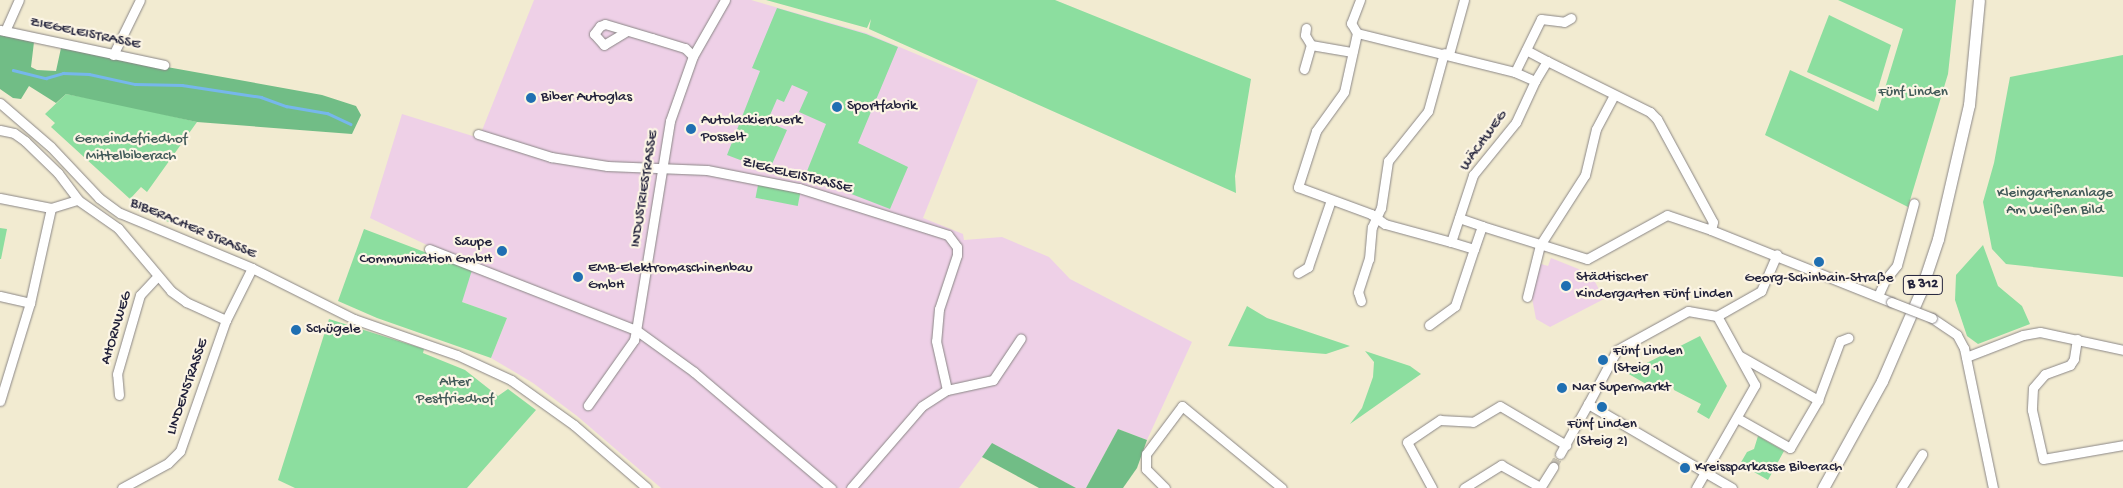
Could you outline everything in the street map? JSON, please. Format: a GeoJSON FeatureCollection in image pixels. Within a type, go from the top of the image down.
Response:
{"type":"FeatureCollection","features":[{"type":"Feature","properties":{"kind":"main road","name":"B 312"},"geometry":{"type":"LineString","coordinates":[[1823,488],[1882,381],[1920,293],[1938,240],[1970,105],[1979,0]]}},
{"type":"Feature","properties":{"kind":"street"},"geometry":{"type":"LineString","coordinates":[[2,31],[19,0]]}},
{"type":"Feature","properties":{"kind":"street"},"geometry":{"type":"LineString","coordinates":[[113,55],[140,0]]}},
{"type":"Feature","properties":{"kind":"street","name":"INDUSTRIESTRASSE"},"geometry":{"type":"LineString","coordinates":[[588,405],[634,340],[670,121],[693,56],[725,0]]}},
{"type":"Feature","properties":{"kind":"street"},"geometry":{"type":"LineString","coordinates":[[1360,0],[1351,24],[1357,33],[1515,72],[1535,81],[1547,61]]}},
{"type":"Feature","properties":{"kind":"street"},"geometry":{"type":"LineString","coordinates":[[1361,301],[1358,292],[1369,259],[1372,227],[1377,218],[1388,161],[1428,110],[1464,0]]}},
{"type":"Feature","properties":{"kind":"street"},"geometry":{"type":"LineString","coordinates":[[1515,72],[1541,20],[1564,22],[1571,18]]}},
{"type":"Feature","properties":{"kind":"street"},"geometry":{"type":"LineString","coordinates":[[1306,28],[1305,35],[1312,45],[1352,52]]}},
{"type":"Feature","properties":{"kind":"street","name":"ZIEGELEISTRASSE"},"geometry":{"type":"LineString","coordinates":[[2,31],[164,65]]}},
{"type":"Feature","properties":{"kind":"street"},"geometry":{"type":"LineString","coordinates":[[627,31],[685,48],[693,56]]}},
{"type":"Feature","properties":{"kind":"street"},"geometry":{"type":"LineString","coordinates":[[1357,33],[1344,92],[1316,131],[1297,182],[1302,189],[1377,218],[1385,224],[1407,227],[1474,249]]}},
{"type":"Feature","properties":{"kind":"street"},"geometry":{"type":"LineString","coordinates":[[1304,69],[1312,45]]}},
{"type":"Feature","properties":{"kind":"street"},"geometry":{"type":"LineString","coordinates":[[1526,50],[1650,112],[1657,119],[1713,222],[1711,230]]}},
{"type":"Feature","properties":{"kind":"street","name":"WÄCHWEG"},"geometry":{"type":"LineString","coordinates":[[1459,218],[1473,175],[1516,122],[1535,81]]}},
{"type":"Feature","properties":{"kind":"street"},"geometry":{"type":"LineString","coordinates":[[1527,297],[1540,245],[1585,175],[1596,130],[1614,95]]}},
{"type":"Feature","properties":{"kind":"street","name":"BIBERACHER STRASSE"},"geometry":{"type":"LineString","coordinates":[[0,103],[50,147],[99,198],[120,213],[252,268],[328,308],[375,327],[457,355],[511,380],[574,425],[647,488]]}},
{"type":"Feature","properties":{"kind":"street"},"geometry":{"type":"LineString","coordinates":[[0,130],[20,136],[58,173],[78,200],[118,228],[158,276],[186,302],[226,320]]}},
{"type":"Feature","properties":{"kind":"street","name":"ZIEGELEISTRASSE"},"geometry":{"type":"LineString","coordinates":[[478,134],[551,157],[607,166],[707,170],[817,192],[948,235],[957,247],[957,255],[939,309],[936,341],[947,390]]}},
{"type":"Feature","properties":{"kind":"street"},"geometry":{"type":"LineString","coordinates":[[0,198],[52,208],[78,200]]}},
{"type":"Feature","properties":{"kind":"street"},"geometry":{"type":"LineString","coordinates":[[1298,273],[1308,267],[1331,200]]}},
{"type":"Feature","properties":{"kind":"street"},"geometry":{"type":"LineString","coordinates":[[1878,296],[1885,280],[1897,265],[1914,203]]}},
{"type":"Feature","properties":{"kind":"street"},"geometry":{"type":"LineString","coordinates":[[0,401],[30,302],[52,208]]}},
{"type":"Feature","properties":{"kind":"street"},"geometry":{"type":"LineString","coordinates":[[1451,242],[1459,218],[1586,259],[1667,215],[1777,254],[1932,318],[1957,335],[1966,357],[1993,488]]}},
{"type":"Feature","properties":{"kind":"street"},"geometry":{"type":"LineString","coordinates":[[1429,325],[1454,306],[1482,226]]}},
{"type":"Feature","properties":{"kind":"street"},"geometry":{"type":"LineString","coordinates":[[429,249],[636,330],[694,372],[831,488]]}},
{"type":"Feature","properties":{"kind":"street"},"geometry":{"type":"LineString","coordinates":[[1560,454],[1617,350],[1688,311],[1717,316],[1761,291],[1777,254]]}},
{"type":"Feature","properties":{"kind":"street","name":"LINDENSTRASSE"},"geometry":{"type":"LineString","coordinates":[[122,488],[161,468],[177,455],[226,320],[252,268]]}},
{"type":"Feature","properties":{"kind":"street","name":"AHORNWEG"},"geometry":{"type":"LineString","coordinates":[[119,395],[117,374],[140,296],[158,276]]}},
{"type":"Feature","properties":{"kind":"street"},"geometry":{"type":"LineString","coordinates":[[0,296],[30,302]]}},
{"type":"Feature","properties":{"kind":"street"},"geometry":{"type":"LineString","coordinates":[[1717,316],[1755,385]]}},
{"type":"Feature","properties":{"kind":"street"},"geometry":{"type":"LineString","coordinates":[[1966,357],[2023,335],[2040,332],[2077,338],[2123,350]]}},
{"type":"Feature","properties":{"kind":"street"},"geometry":{"type":"LineString","coordinates":[[851,488],[922,406],[947,390],[993,380],[1021,338]]}},
{"type":"Feature","properties":{"kind":"street"},"geometry":{"type":"LineString","coordinates":[[1737,418],[1790,448],[1818,400],[1840,342],[1848,338]]}},
{"type":"Feature","properties":{"kind":"street"},"geometry":{"type":"LineString","coordinates":[[2077,338],[2074,359],[2070,365],[2044,374],[2033,388],[2032,410],[2043,459],[2123,445]]}},
{"type":"Feature","properties":{"kind":"street"},"geometry":{"type":"LineString","coordinates":[[1740,356],[1818,400]]}},
{"type":"Feature","properties":{"kind":"street"},"geometry":{"type":"LineString","coordinates":[[1696,488],[1764,369]]}},
{"type":"Feature","properties":{"kind":"street"},"geometry":{"type":"LineString","coordinates":[[1588,404],[1732,488]]}},
{"type":"Feature","properties":{"kind":"street"},"geometry":{"type":"LineString","coordinates":[[1165,488],[1146,469],[1146,454],[1182,406],[1282,488]]}},
{"type":"Feature","properties":{"kind":"street"},"geometry":{"type":"LineString","coordinates":[[1432,488],[1407,442],[1440,420],[1473,422],[1500,406],[1566,445]]}},
{"type":"Feature","properties":{"kind":"street"},"geometry":{"type":"LineString","coordinates":[[1901,488],[1922,454]]}},
{"type":"Feature","properties":{"kind":"street"},"geometry":{"type":"LineString","coordinates":[[1464,488],[1501,465],[1540,488],[1552,467]]}},
{"type":"Feature","properties":{"kind":"shaded area"},"geometry":{"type":"Polygon","coordinates":[[[534,0],[751,0],[866,33],[978,80],[923,218],[963,234],[964,240],[1002,237],[1049,257],[1070,279],[1192,342],[1147,440],[1118,429],[1086,488],[1076,488],[992,444],[959,488],[661,488],[577,416],[533,383],[491,358],[507,318],[462,302],[429,246],[370,218],[402,114],[479,138],[534,0]]]}},
{"type":"Feature","properties":{"kind":"shaded area","name":"Städtischer Kindergarten Fünf Linden"},"geometry":{"type":"Polygon","coordinates":[[[1551,258],[1591,274],[1604,299],[1550,327],[1536,319],[1531,293],[1541,264],[1548,266],[1551,258]]]}},
{"type":"Feature","properties":{"kind":"green space"},"geometry":{"type":"Polygon","coordinates":[[[766,0],[1055,0],[1251,79],[1235,176],[1236,193],[869,29],[871,19],[867,28],[766,0]]]}},
{"type":"Feature","properties":{"kind":"green space","name":"Fünf Linden"},"geometry":{"type":"Polygon","coordinates":[[[1838,0],[1956,0],[1948,74],[1908,207],[1765,135],[1790,70],[1878,111],[1903,29],[1838,0]]]}},
{"type":"Feature","properties":{"kind":"green space","name":"Sportfabrik"},"geometry":{"type":"Polygon","coordinates":[[[777,8],[866,34],[898,47],[858,143],[908,167],[890,209],[805,176],[826,124],[799,112],[808,92],[792,85],[784,102],[777,99],[767,122],[787,130],[769,171],[727,155],[760,71],[752,68],[777,8]]]}},
{"type":"Feature","properties":{"kind":"green space"},"geometry":{"type":"Polygon","coordinates":[[[1829,15],[1891,45],[1874,102],[1807,72],[1829,15]]]}},
{"type":"Feature","properties":{"kind":"green space"},"geometry":{"type":"Polygon","coordinates":[[[0,35],[34,42],[31,67],[37,70],[56,71],[61,48],[322,95],[356,106],[361,115],[352,134],[197,122],[66,94],[56,103],[29,86],[21,99],[13,98],[0,89],[0,35]]]}},
{"type":"Feature","properties":{"kind":"green space","name":"Kleingartenanlage Am Weißen Bild"},"geometry":{"type":"Polygon","coordinates":[[[2123,55],[2123,277],[2006,264],[1992,249],[1983,202],[1994,163],[2010,77],[2123,55]]]}},
{"type":"Feature","properties":{"kind":"green space","name":"Gemeindefriedhof Mittelbiberach"},"geometry":{"type":"Polygon","coordinates":[[[66,94],[197,122],[147,192],[141,187],[130,199],[51,127],[55,123],[45,114],[66,94]]]}},
{"type":"Feature","properties":{"kind":"green space"},"geometry":{"type":"Polygon","coordinates":[[[758,185],[800,193],[798,206],[756,198],[758,185]]]}},
{"type":"Feature","properties":{"kind":"green space"},"geometry":{"type":"Polygon","coordinates":[[[137,207],[200,226],[198,233],[137,210],[137,207]]]}},
{"type":"Feature","properties":{"kind":"green space"},"geometry":{"type":"Polygon","coordinates":[[[0,228],[7,229],[1,259],[0,259],[0,228]]]}},
{"type":"Feature","properties":{"kind":"green space"},"geometry":{"type":"Polygon","coordinates":[[[364,229],[472,270],[462,302],[507,318],[491,358],[377,318],[338,301],[364,229]]]}},
{"type":"Feature","properties":{"kind":"green space"},"geometry":{"type":"Polygon","coordinates":[[[1983,245],[1998,286],[2022,306],[2030,324],[1978,344],[1967,336],[1955,300],[1956,275],[1983,245]]]}},
{"type":"Feature","properties":{"kind":"green space"},"geometry":{"type":"Polygon","coordinates":[[[1247,306],[1267,318],[1350,346],[1326,354],[1228,346],[1247,306]]]}},
{"type":"Feature","properties":{"kind":"green space","name":"Alter Pestfriedhof"},"geometry":{"type":"Polygon","coordinates":[[[329,319],[424,349],[423,353],[465,370],[498,396],[508,389],[536,410],[467,488],[295,488],[278,480],[329,319]]]}},
{"type":"Feature","properties":{"kind":"green space"},"geometry":{"type":"Polygon","coordinates":[[[1700,336],[1727,386],[1709,419],[1697,412],[1701,404],[1674,390],[1672,383],[1653,388],[1627,373],[1700,336]]]}},
{"type":"Feature","properties":{"kind":"green space"},"geometry":{"type":"Polygon","coordinates":[[[1365,351],[1410,366],[1421,374],[1350,424],[1362,408],[1373,377],[1374,362],[1365,351]]]}},
{"type":"Feature","properties":{"kind":"green space"},"geometry":{"type":"Polygon","coordinates":[[[1118,429],[1147,440],[1137,468],[1123,488],[1086,488],[1118,429]]]}},
{"type":"Feature","properties":{"kind":"green space"},"geometry":{"type":"Polygon","coordinates":[[[1758,436],[1784,451],[1768,480],[1740,464],[1747,452],[1754,449],[1758,436]]]}},
{"type":"Feature","properties":{"kind":"green space"},"geometry":{"type":"Polygon","coordinates":[[[992,443],[1076,488],[1039,488],[982,457],[992,443]]]}},
{"type":"Feature","properties":{"kind":"waterway"},"geometry":{"type":"LineString","coordinates":[[13,70],[46,78],[63,73],[89,74],[135,84],[182,85],[261,97],[286,106],[327,113],[351,124]]}},
{"type":"Feature","properties":{"kind":"tunnel"},"geometry":{"type":"LineString","coordinates":[[1553,467],[1560,454]]}},
{"type":"Feature","properties":{"kind":"place","name":"Biber Autoglas"},"geometry":{"type":"Point","coordinates":[531,98]}},
{"type":"Feature","properties":{"kind":"place","name":"Sportfabrik"},"geometry":{"type":"Point","coordinates":[837,107]}},
{"type":"Feature","properties":{"kind":"place","name":"Autolackierwerk Posselt"},"geometry":{"type":"Point","coordinates":[691,129]}},
{"type":"Feature","properties":{"kind":"place","name":"Saupe Communication GmbH"},"geometry":{"type":"Point","coordinates":[502,251]}},
{"type":"Feature","properties":{"kind":"place","name":"Georg-Schinbain-Straße"},"geometry":{"type":"Point","coordinates":[1819,262]}},
{"type":"Feature","properties":{"kind":"place","name":"EMB-Elektromaschinenbau GmbH"},"geometry":{"type":"Point","coordinates":[578,277]}},
{"type":"Feature","properties":{"kind":"place","name":"Städtischer Kindergarten Fünf Linden"},"geometry":{"type":"Point","coordinates":[1566,286]}},
{"type":"Feature","properties":{"kind":"place","name":"Schügele"},"geometry":{"type":"Point","coordinates":[296,330]}},
{"type":"Feature","properties":{"kind":"place","name":"Fünf Linden (Steig 1)"},"geometry":{"type":"Point","coordinates":[1603,360]}},
{"type":"Feature","properties":{"kind":"place","name":"Nar Supermarkt"},"geometry":{"type":"Point","coordinates":[1562,388]}},
{"type":"Feature","properties":{"kind":"place","name":"Fünf Linden (Steig 2)"},"geometry":{"type":"Point","coordinates":[1602,407]}},
{"type":"Feature","properties":{"kind":"place","name":"Kreissparkasse Biberach"},"geometry":{"type":"Point","coordinates":[1685,468]}}]}
